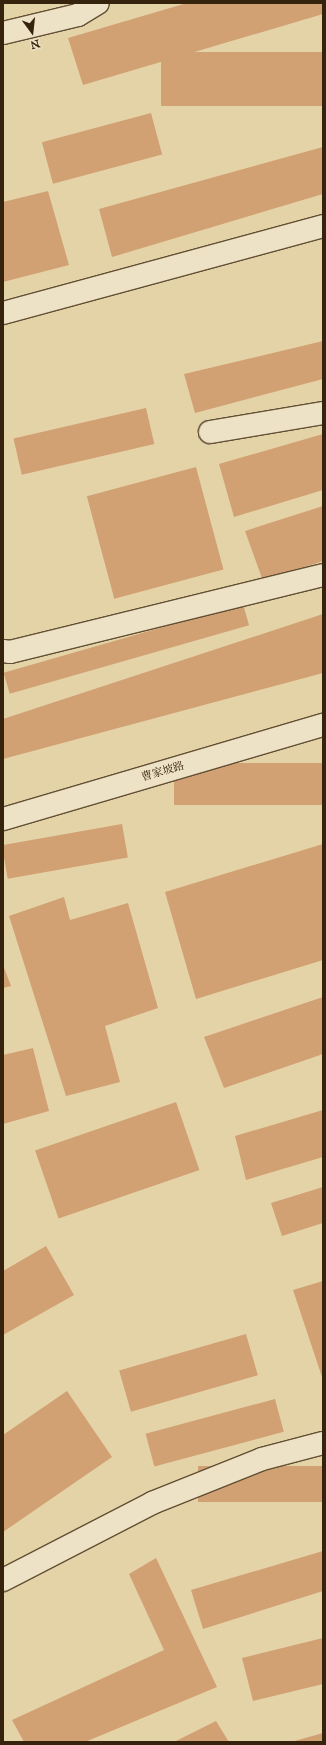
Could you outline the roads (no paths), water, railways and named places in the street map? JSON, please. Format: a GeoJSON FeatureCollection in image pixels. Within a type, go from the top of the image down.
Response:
{"type":"FeatureCollection","features":[{"type":"Feature","properties":{"kind":"street"},"geometry":{"type":"LineString","coordinates":[[3,33],[78,15],[98,3]]}},
{"type":"Feature","properties":{"kind":"street"},"geometry":{"type":"LineString","coordinates":[[3,313],[323,226]]}},
{"type":"Feature","properties":{"kind":"street"},"geometry":{"type":"LineString","coordinates":[[210,432],[323,413]]}},
{"type":"Feature","properties":{"kind":"street"},"geometry":{"type":"LineString","coordinates":[[3,650],[10,652],[323,575]]}},
{"type":"Feature","properties":{"kind":"street","name":"曹家坡路"},"geometry":{"type":"LineString","coordinates":[[3,819],[323,725]]}},
{"type":"Feature","properties":{"kind":"street"},"geometry":{"type":"LineString","coordinates":[[3,1580],[152,1503],[262,1459],[323,1444]]}}]}
